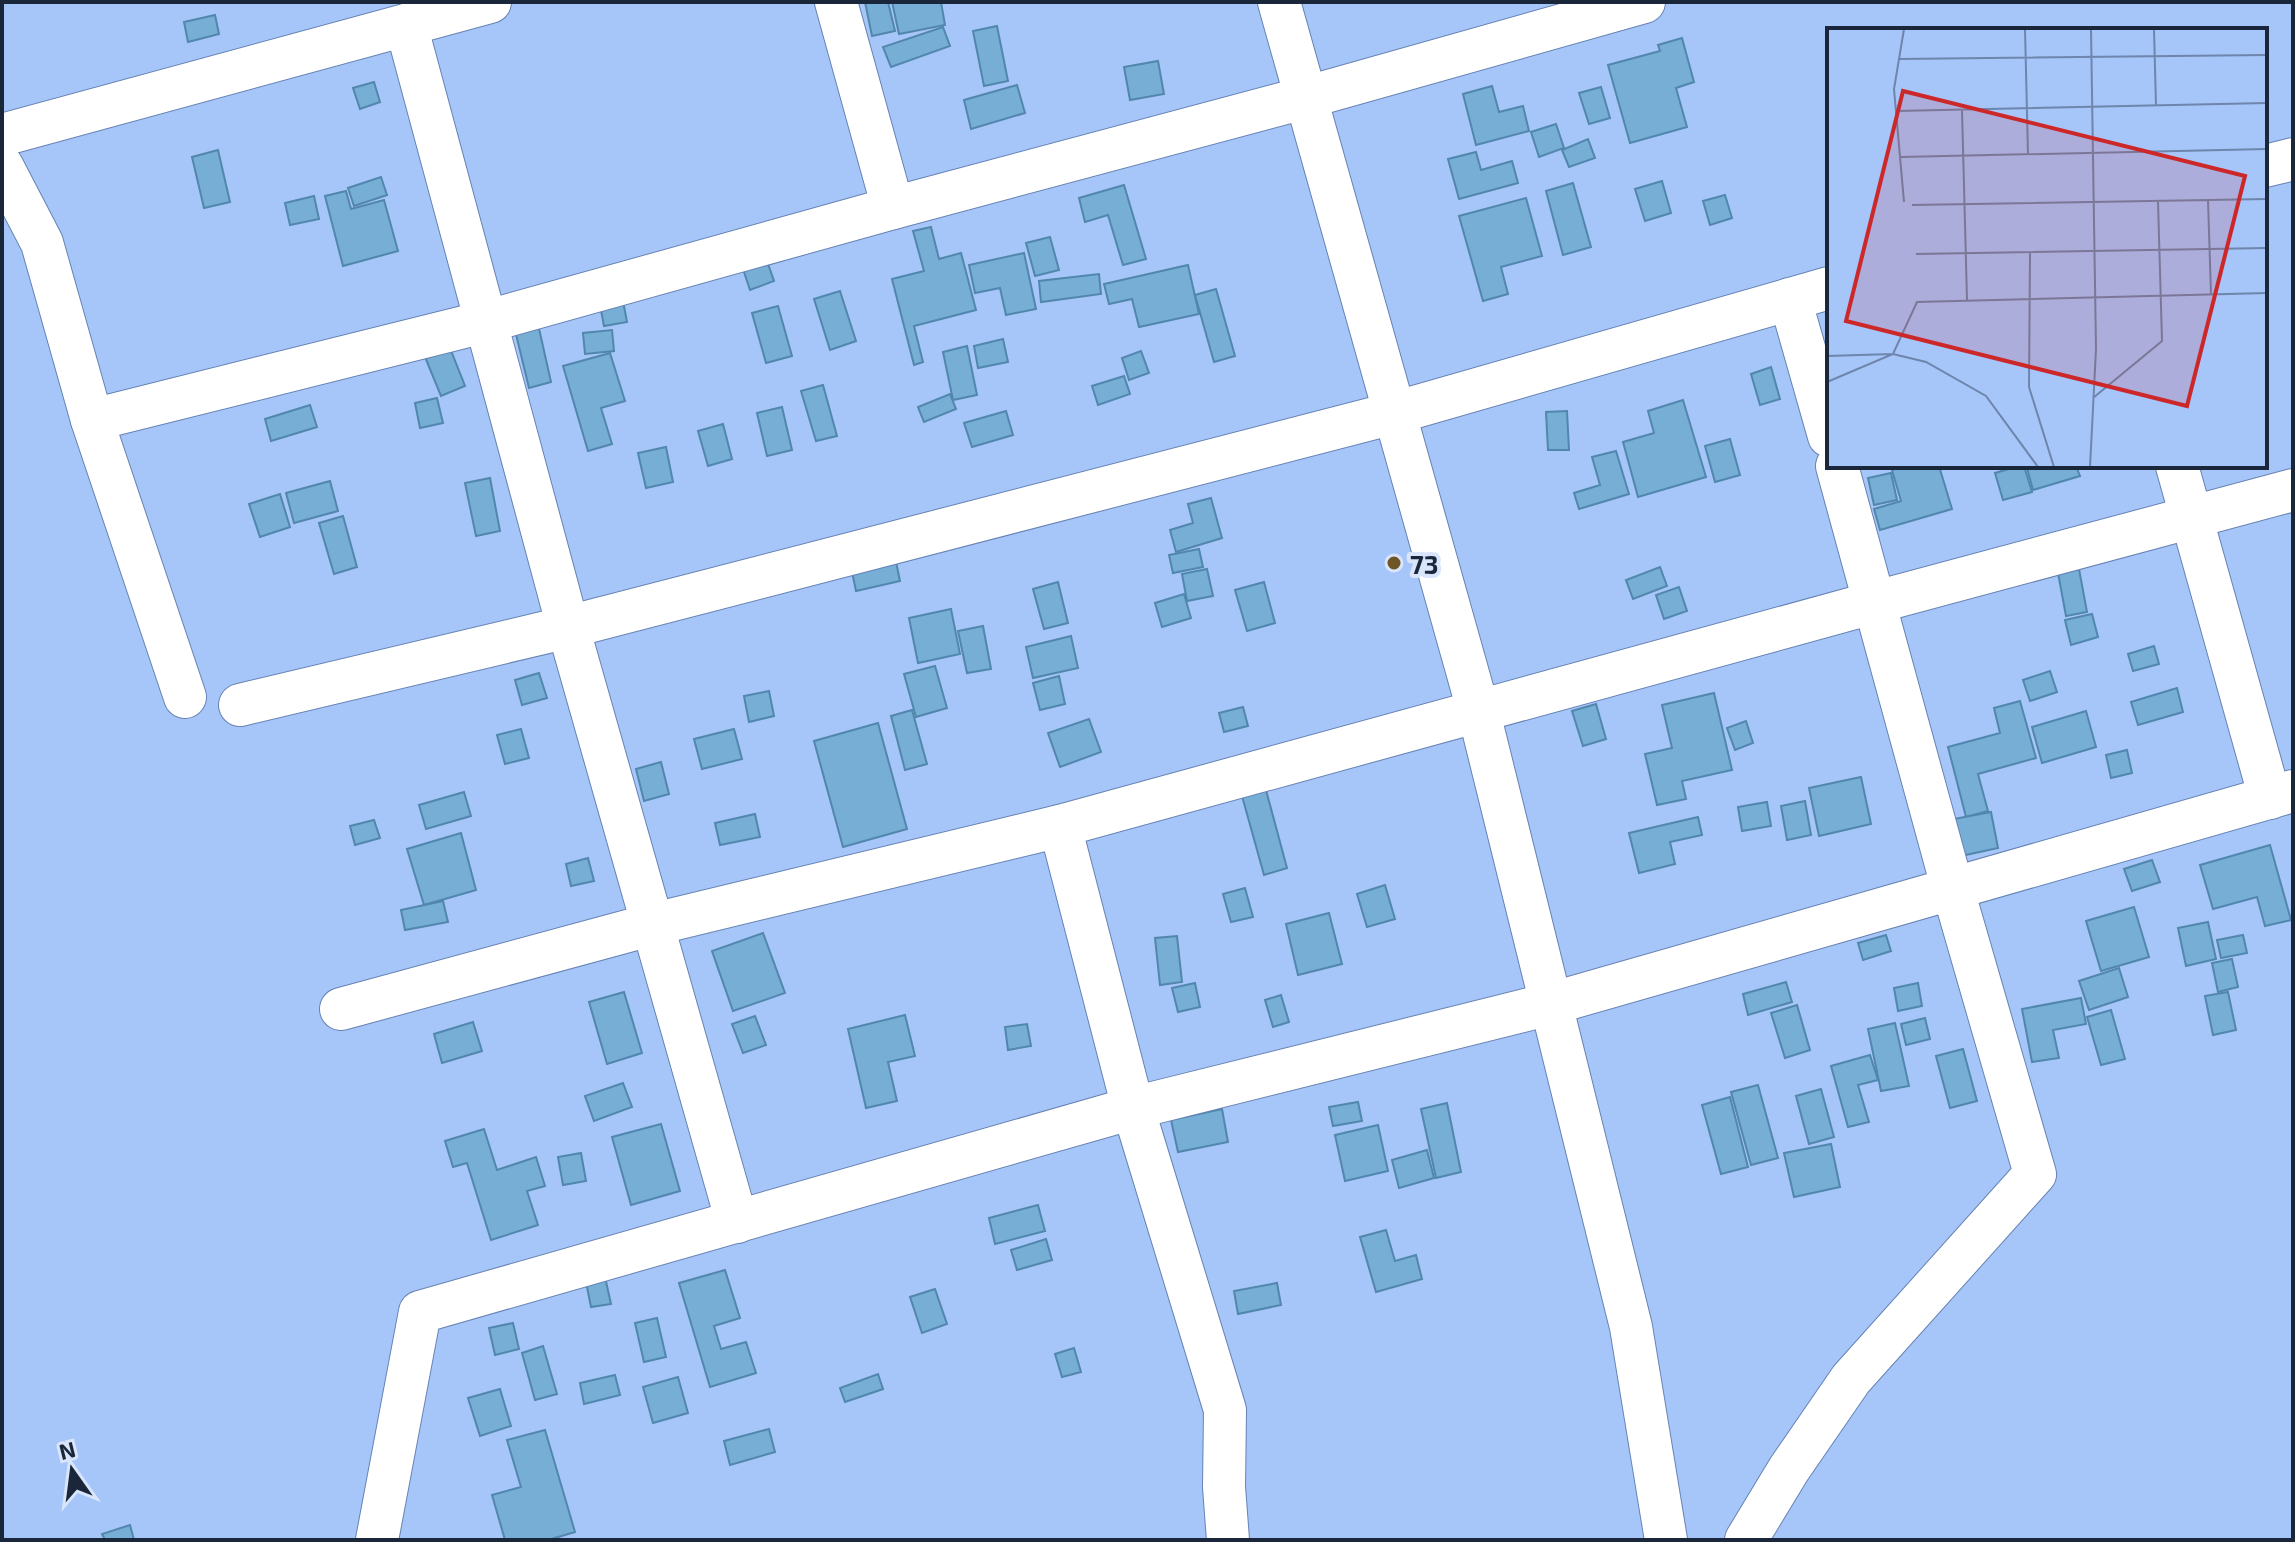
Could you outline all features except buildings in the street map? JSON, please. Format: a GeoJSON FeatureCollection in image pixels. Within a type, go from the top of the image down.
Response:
{"type":"FeatureCollection","features":[{"type":"Feature","properties":{"kind":"street"},"geometry":{"type":"LineString","coordinates":[[2,135],[490,2]]}},
{"type":"Feature","properties":{"kind":"street"},"geometry":{"type":"LineString","coordinates":[[836,2],[893,208]]}},
{"type":"Feature","properties":{"kind":"street"},"geometry":{"type":"LineString","coordinates":[[1279,2],[1479,713],[1631,1327],[1666,1540]]}},
{"type":"Feature","properties":{"kind":"street"},"geometry":{"type":"LineString","coordinates":[[92,420],[488,321],[1644,2]]}},
{"type":"Feature","properties":{"kind":"street"},"geometry":{"type":"LineString","coordinates":[[406,25],[650,925],[737,1222]]}},
{"type":"Feature","properties":{"kind":"street"},"geometry":{"type":"LineString","coordinates":[[2267,166],[2293,159]]}},
{"type":"Feature","properties":{"kind":"street"},"geometry":{"type":"LineString","coordinates":[[2,166],[42,243],[92,420],[185,697]]}},
{"type":"Feature","properties":{"kind":"street"},"geometry":{"type":"LineString","coordinates":[[240,705],[568,627],[1394,413],[1810,294],[1827,421]]}},
{"type":"Feature","properties":{"kind":"street"},"geometry":{"type":"LineString","coordinates":[[1746,1540],[1789,1469],[1851,1379],[2035,1174],[1953,890],[1838,468]]}},
{"type":"Feature","properties":{"kind":"street"},"geometry":{"type":"LineString","coordinates":[[377,1540],[420,1312],[1133,1108],[1550,1004],[2281,794],[2178,468]]}},
{"type":"Feature","properties":{"kind":"street"},"geometry":{"type":"LineString","coordinates":[[341,1009],[650,925],[1060,826],[2293,490]]}},
{"type":"Feature","properties":{"kind":"street"},"geometry":{"type":"LineString","coordinates":[[1060,826],[1133,1108],[1225,1410],[1224,1487],[1228,1540]]}},
{"type":"Feature","properties":{"kind":"place","name":"73"},"geometry":{"type":"Point","coordinates":[1394,563]}}]}
